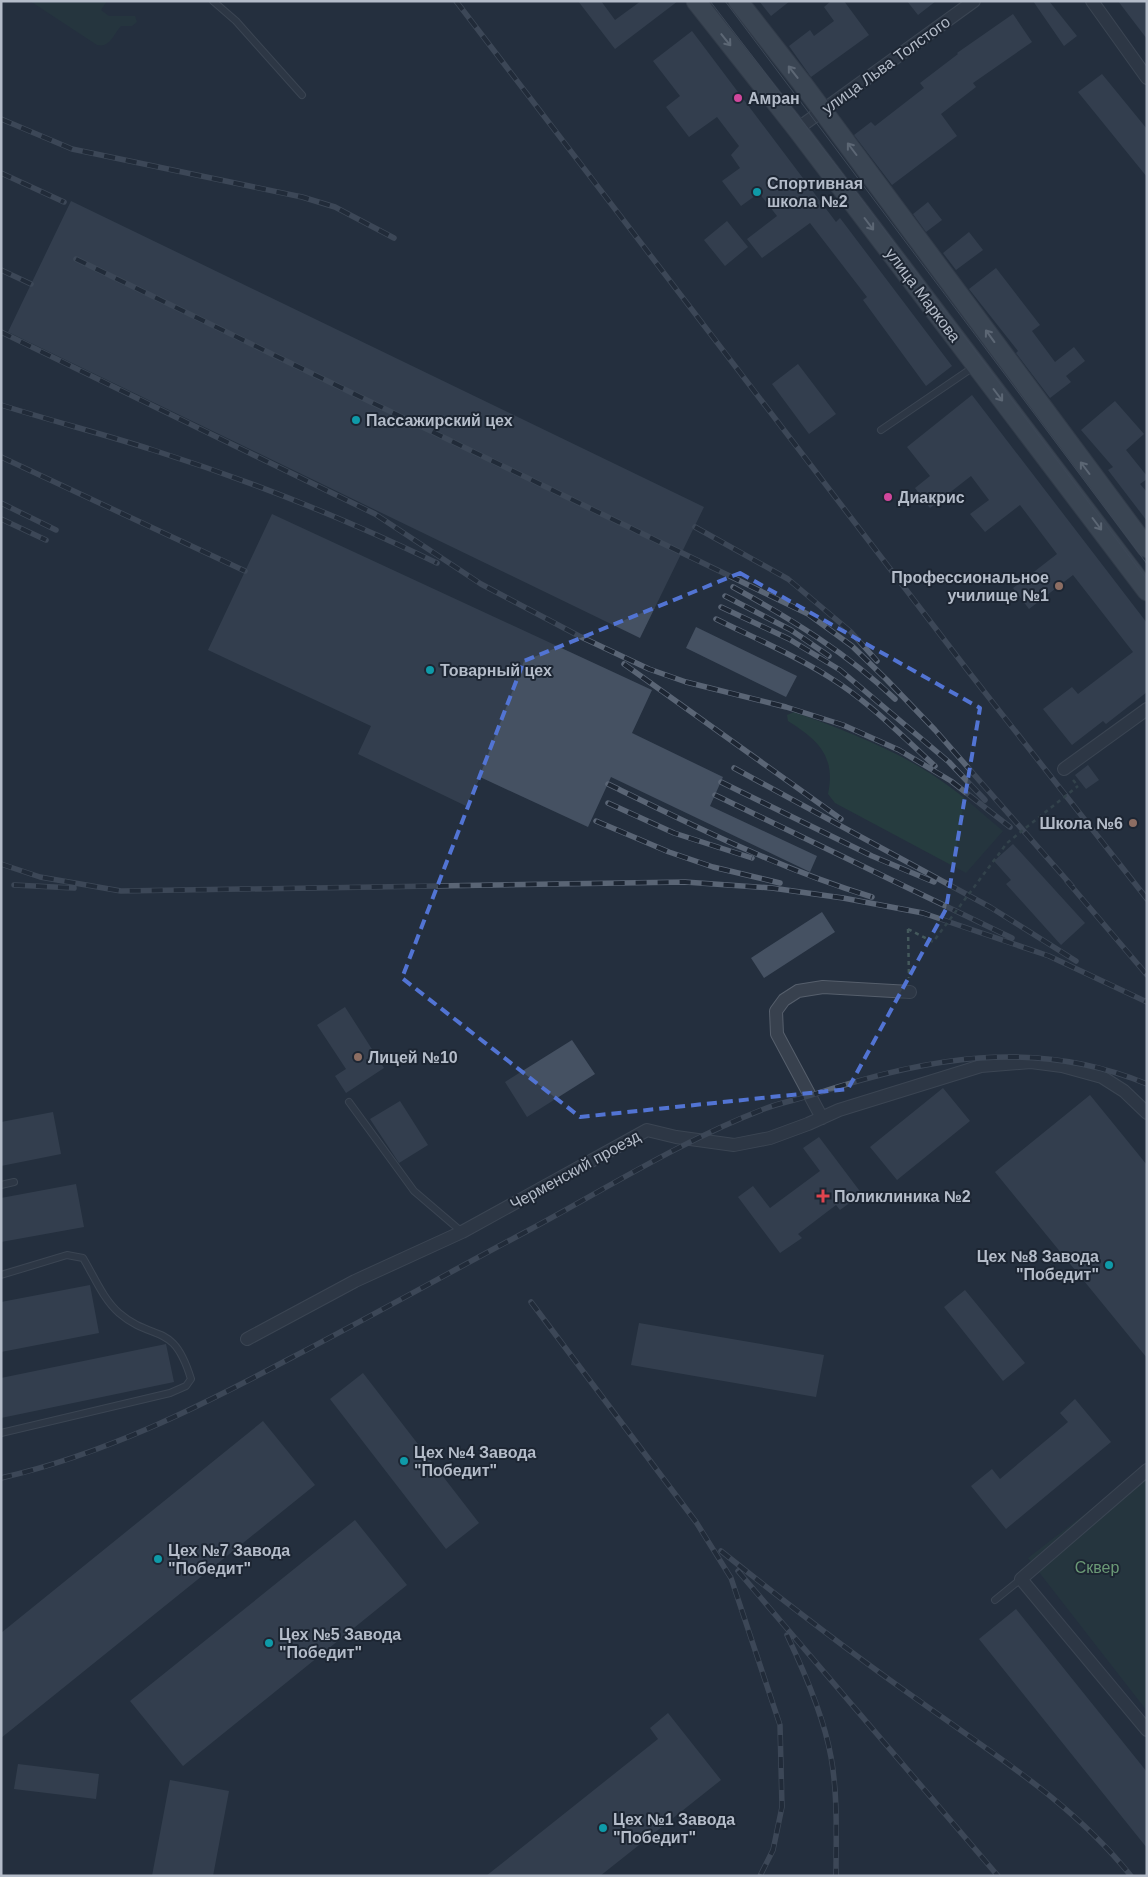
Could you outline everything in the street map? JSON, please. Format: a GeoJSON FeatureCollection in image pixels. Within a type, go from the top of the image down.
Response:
{"type":"FeatureCollection","features":[{"type":"Feature","properties":{"kind":"main road","name":"улица Маркова"},"geometry":{"type":"LineString","coordinates":[[696,1],[797,129],[1147,591]]}},
{"type":"Feature","properties":{"kind":"main road","name":"улица Маркова"},"geometry":{"type":"LineString","coordinates":[[738,1],[823,110],[1147,548]]}},
{"type":"Feature","properties":{"kind":"street","name":"улица Льва Толстого"},"geometry":{"type":"LineString","coordinates":[[797,129],[974,1]]}},
{"type":"Feature","properties":{"kind":"street"},"geometry":{"type":"LineString","coordinates":[[1092,1],[1147,78]]}},
{"type":"Feature","properties":{"kind":"street"},"geometry":{"type":"LineString","coordinates":[[1064,769],[1147,709]]}},
{"type":"Feature","properties":{"kind":"street"},"geometry":{"type":"LineString","coordinates":[[822,1118],[777,1034],[776,1011],[784,1000],[798,991],[823,987],[910,992]]}},
{"type":"Feature","properties":{"kind":"street","name":"Черменский проезд"},"geometry":{"type":"LineString","coordinates":[[247,1339],[355,1281],[462,1232],[648,1130],[676,1137],[734,1145],[770,1138],[839,1110],[981,1066],[1031,1062],[1062,1066],[1102,1077],[1124,1091],[1147,1113]]}},
{"type":"Feature","properties":{"kind":"street"},"geometry":{"type":"LineString","coordinates":[[1147,1470],[1021,1579],[1147,1730]]}},
{"type":"Feature","properties":{"kind":"lane"},"geometry":{"type":"LineString","coordinates":[[213,1],[236,21],[302,95]]}},
{"type":"Feature","properties":{"kind":"lane"},"geometry":{"type":"LineString","coordinates":[[881,430],[976,366]]}},
{"type":"Feature","properties":{"kind":"lane"},"geometry":{"type":"LineString","coordinates":[[349,1102],[414,1191],[462,1232]]}},
{"type":"Feature","properties":{"kind":"lane"},"geometry":{"type":"LineString","coordinates":[[1,1185],[14,1182]]}},
{"type":"Feature","properties":{"kind":"lane"},"geometry":{"type":"LineString","coordinates":[[1,1275],[67,1255],[83,1258],[106,1297],[118,1312],[133,1323],[166,1336],[178,1347],[191,1379],[186,1386],[170,1394],[1,1433]]}},
{"type":"Feature","properties":{"kind":"lane"},"geometry":{"type":"LineString","coordinates":[[995,1600],[1021,1579]]}},
{"type":"Feature","properties":{"kind":"path"},"geometry":{"type":"LineString","coordinates":[[910,992],[908,929],[933,942],[1007,843],[1078,786]]}},
{"type":"Feature","properties":{"kind":"highlighted area"},"geometry":{"type":"Polygon","coordinates":[[[740,573],[980,708],[946,909],[848,1089],[580,1117],[402,978],[524,661],[740,573]]]}},
{"type":"Feature","properties":{"kind":"green space"},"geometry":{"type":"Polygon","coordinates":[[[30,1],[107,1],[101,10],[109,16],[135,16],[137,22],[132,26],[121,26],[108,43],[97,45],[30,1]]]}},
{"type":"Feature","properties":{"kind":"green space"},"geometry":{"type":"Polygon","coordinates":[[[794,712],[854,735],[913,763],[957,792],[1003,831],[966,873],[835,803],[828,794],[830,781],[827,759],[816,742],[788,721],[787,715],[794,712]]]}},
{"type":"Feature","properties":{"kind":"green space","name":"Сквер"},"geometry":{"type":"Polygon","coordinates":[[[1147,1466],[1147,1711],[1028,1558],[1147,1466]]]}},
{"type":"Feature","properties":{"kind":"building"},"geometry":{"type":"Polygon","coordinates":[[[578,1],[601,1],[615,20],[641,1],[678,1],[615,49],[578,1]]]}},
{"type":"Feature","properties":{"kind":"building"},"geometry":{"type":"Polygon","coordinates":[[[759,1],[790,1],[771,16],[759,1]]]}},
{"type":"Feature","properties":{"kind":"building"},"geometry":{"type":"Polygon","coordinates":[[[831,1],[844,1],[869,35],[811,77],[789,46],[810,30],[814,36],[834,21],[824,7],[831,1]]]}},
{"type":"Feature","properties":{"kind":"building"},"geometry":{"type":"Polygon","coordinates":[[[907,1],[936,1],[918,15],[907,1]]]}},
{"type":"Feature","properties":{"kind":"building"},"geometry":{"type":"Polygon","coordinates":[[[1033,1],[1049,1],[1077,36],[1064,46],[1033,1]]]}},
{"type":"Feature","properties":{"kind":"building"},"geometry":{"type":"Polygon","coordinates":[[[1118,1],[1147,1],[1147,39],[1118,1]]]}},
{"type":"Feature","properties":{"kind":"building"},"geometry":{"type":"Polygon","coordinates":[[[1013,14],[1032,42],[973,83],[976,87],[941,114],[957,136],[892,185],[854,135],[871,122],[875,126],[924,88],[920,83],[957,53],[1013,14]]]}},
{"type":"Feature","properties":{"kind":"building"},"geometry":{"type":"Polygon","coordinates":[[[692,31],[836,222],[840,218],[952,366],[926,386],[863,300],[867,297],[810,223],[762,258],[747,239],[777,216],[759,193],[741,206],[722,181],[740,168],[731,155],[739,146],[717,117],[689,137],[666,107],[680,96],[653,61],[692,31]]]}},
{"type":"Feature","properties":{"kind":"building"},"geometry":{"type":"Polygon","coordinates":[[[1102,74],[1147,129],[1147,177],[1078,92],[1102,74]]]}},
{"type":"Feature","properties":{"kind":"building","name":"Пассажирский цех"},"geometry":{"type":"Polygon","coordinates":[[[71,201],[704,507],[640,638],[8,332],[71,201]]]}},
{"type":"Feature","properties":{"kind":"building"},"geometry":{"type":"Polygon","coordinates":[[[928,202],[942,220],[926,232],[913,214],[928,202]]]}},
{"type":"Feature","properties":{"kind":"building"},"geometry":{"type":"Polygon","coordinates":[[[727,221],[748,247],[725,266],[704,240],[727,221]]]}},
{"type":"Feature","properties":{"kind":"building"},"geometry":{"type":"Polygon","coordinates":[[[969,232],[983,250],[956,270],[943,253],[969,232]]]}},
{"type":"Feature","properties":{"kind":"building"},"geometry":{"type":"Polygon","coordinates":[[[996,268],[1040,325],[1032,331],[1055,362],[1074,347],[1085,361],[1066,376],[1071,382],[1050,398],[1016,353],[1018,351],[969,289],[996,268]]]}},
{"type":"Feature","properties":{"kind":"building"},"geometry":{"type":"Polygon","coordinates":[[[798,364],[836,414],[809,434],[772,384],[798,364]]]}},
{"type":"Feature","properties":{"kind":"building"},"geometry":{"type":"Polygon","coordinates":[[[972,395],[1147,623],[1147,692],[1106,724],[1103,721],[1072,745],[1043,709],[1072,687],[1078,694],[1133,652],[1073,575],[1029,609],[1013,588],[1057,554],[1020,505],[985,532],[970,514],[989,500],[971,476],[930,508],[915,488],[930,476],[907,447],[972,395]]]}},
{"type":"Feature","properties":{"kind":"building"},"geometry":{"type":"Polygon","coordinates":[[[1115,401],[1144,434],[1126,450],[1147,476],[1147,479],[1140,484],[1147,492],[1147,521],[1108,470],[1113,467],[1081,430],[1115,401]]]}},
{"type":"Feature","properties":{"kind":"building","name":"Товарный цех"},"geometry":{"type":"Polygon","coordinates":[[[272,514],[652,690],[632,733],[723,777],[710,806],[817,856],[810,872],[611,777],[588,827],[480,777],[466,806],[358,754],[371,726],[208,650],[272,514]]]}},
{"type":"Feature","properties":{"kind":"building"},"geometry":{"type":"Polygon","coordinates":[[[696,627],[797,676],[786,697],[686,648],[696,627]]]}},
{"type":"Feature","properties":{"kind":"building"},"geometry":{"type":"Polygon","coordinates":[[[1088,765],[1099,780],[1086,789],[1075,775],[1088,765]]]}},
{"type":"Feature","properties":{"kind":"building"},"geometry":{"type":"Polygon","coordinates":[[[1013,844],[1085,923],[1061,945],[1006,884],[1011,880],[994,861],[1013,844]]]}},
{"type":"Feature","properties":{"kind":"building"},"geometry":{"type":"Polygon","coordinates":[[[822,912],[835,932],[764,978],[751,958],[822,912]]]}},
{"type":"Feature","properties":{"kind":"building"},"geometry":{"type":"Polygon","coordinates":[[[345,1007],[384,1068],[346,1093],[335,1076],[346,1069],[317,1025],[345,1007]]]}},
{"type":"Feature","properties":{"kind":"building"},"geometry":{"type":"Polygon","coordinates":[[[572,1040],[595,1074],[527,1117],[505,1082],[572,1040]]]}},
{"type":"Feature","properties":{"kind":"building"},"geometry":{"type":"Polygon","coordinates":[[[943,1088],[970,1121],[897,1180],[870,1147],[943,1088]]]}},
{"type":"Feature","properties":{"kind":"building","name":"Цех №8 Завода \"Победит\""},"geometry":{"type":"Polygon","coordinates":[[[1090,1095],[1147,1165],[1147,1358],[995,1172],[1090,1095]]]}},
{"type":"Feature","properties":{"kind":"building"},"geometry":{"type":"Polygon","coordinates":[[[400,1101],[428,1145],[399,1163],[370,1119],[400,1101]]]}},
{"type":"Feature","properties":{"kind":"building"},"geometry":{"type":"Polygon","coordinates":[[[53,1112],[61,1154],[1,1166],[1,1122],[53,1112]]]}},
{"type":"Feature","properties":{"kind":"building","name":"Поликлиника №2"},"geometry":{"type":"Polygon","coordinates":[[[819,1137],[862,1194],[840,1210],[836,1205],[798,1234],[802,1238],[780,1253],[738,1197],[753,1186],[770,1208],[820,1171],[803,1148],[819,1137]]]}},
{"type":"Feature","properties":{"kind":"building"},"geometry":{"type":"Polygon","coordinates":[[[76,1184],[84,1227],[1,1242],[1,1198],[76,1184]]]}},
{"type":"Feature","properties":{"kind":"building"},"geometry":{"type":"Polygon","coordinates":[[[90,1285],[99,1333],[1,1352],[1,1302],[90,1285]]]}},
{"type":"Feature","properties":{"kind":"building"},"geometry":{"type":"Polygon","coordinates":[[[965,1290],[1025,1363],[1003,1381],[944,1307],[965,1290]]]}},
{"type":"Feature","properties":{"kind":"building"},"geometry":{"type":"Polygon","coordinates":[[[639,1323],[824,1355],[816,1397],[631,1365],[639,1323]]]}},
{"type":"Feature","properties":{"kind":"building"},"geometry":{"type":"Polygon","coordinates":[[[166,1344],[174,1382],[1,1418],[1,1378],[166,1344]]]}},
{"type":"Feature","properties":{"kind":"building","name":"Цех №4 Завода \"Победит\""},"geometry":{"type":"Polygon","coordinates":[[[363,1373],[479,1523],[446,1549],[330,1399],[363,1373]]]}},
{"type":"Feature","properties":{"kind":"building"},"geometry":{"type":"Polygon","coordinates":[[[1075,1399],[1111,1442],[1006,1529],[971,1486],[992,1469],[1000,1479],[1068,1422],[1060,1413],[1075,1399]]]}},
{"type":"Feature","properties":{"kind":"building","name":"Цех №7 Завода \"Победит\""},"geometry":{"type":"Polygon","coordinates":[[[263,1421],[315,1485],[1,1738],[1,1633],[263,1421]]]}},
{"type":"Feature","properties":{"kind":"building","name":"Цех №5 Завода \"Победит\""},"geometry":{"type":"Polygon","coordinates":[[[355,1520],[407,1585],[183,1766],[130,1701],[355,1520]]]}},
{"type":"Feature","properties":{"kind":"building"},"geometry":{"type":"Polygon","coordinates":[[[1016,1609],[1147,1772],[1147,1848],[979,1639],[1016,1609]]]}},
{"type":"Feature","properties":{"kind":"building","name":"Цех №1 Завода \"Победит\""},"geometry":{"type":"Polygon","coordinates":[[[668,1713],[721,1780],[600,1876],[486,1876],[658,1739],[650,1728],[668,1713]]]}},
{"type":"Feature","properties":{"kind":"building"},"geometry":{"type":"Polygon","coordinates":[[[18,1764],[99,1774],[96,1799],[14,1789],[18,1764]]]}},
{"type":"Feature","properties":{"kind":"building"},"geometry":{"type":"Polygon","coordinates":[[[170,1780],[229,1791],[213,1876],[152,1876],[170,1780]]]}},
{"type":"Feature","properties":{"kind":"tram line"},"geometry":{"type":"LineString","coordinates":[[710,1],[841,172],[1147,580]]}},
{"type":"Feature","properties":{"kind":"tram line"},"geometry":{"type":"LineString","coordinates":[[725,1],[1147,564]]}},
{"type":"Feature","properties":{"kind":"railway"},"geometry":{"type":"LineString","coordinates":[[456,1],[972,676],[1147,899]]}},
{"type":"Feature","properties":{"kind":"railway"},"geometry":{"type":"LineString","coordinates":[[1,119],[72,149],[302,197],[335,207],[394,238]]}},
{"type":"Feature","properties":{"kind":"railway"},"geometry":{"type":"LineString","coordinates":[[1,173],[64,202]]}},
{"type":"Feature","properties":{"kind":"railway"},"geometry":{"type":"LineString","coordinates":[[76,259],[808,614],[852,646],[887,680],[935,730],[1072,886]]}},
{"type":"Feature","properties":{"kind":"railway"},"geometry":{"type":"LineString","coordinates":[[1,270],[31,284]]}},
{"type":"Feature","properties":{"kind":"railway"},"geometry":{"type":"LineString","coordinates":[[1,332],[375,514],[481,584],[579,636],[649,669],[686,682],[786,707],[843,725],[899,750],[951,781],[1010,827]]}},
{"type":"Feature","properties":{"kind":"railway"},"geometry":{"type":"LineString","coordinates":[[1,405],[134,444],[262,488],[333,516],[437,563]]}},
{"type":"Feature","properties":{"kind":"railway"},"geometry":{"type":"LineString","coordinates":[[1,457],[245,571]]}},
{"type":"Feature","properties":{"kind":"railway"},"geometry":{"type":"LineString","coordinates":[[1,503],[56,530]]}},
{"type":"Feature","properties":{"kind":"railway"},"geometry":{"type":"LineString","coordinates":[[1,519],[46,540]]}},
{"type":"Feature","properties":{"kind":"railway"},"geometry":{"type":"LineString","coordinates":[[695,527],[788,579],[851,632],[877,661]]}},
{"type":"Feature","properties":{"kind":"railway"},"geometry":{"type":"LineString","coordinates":[[733,587],[818,638],[877,682],[895,699]]}},
{"type":"Feature","properties":{"kind":"railway"},"geometry":{"type":"LineString","coordinates":[[725,596],[791,630],[829,656]]}},
{"type":"Feature","properties":{"kind":"railway"},"geometry":{"type":"LineString","coordinates":[[721,607],[789,639],[840,670],[949,762],[985,800]]}},
{"type":"Feature","properties":{"kind":"railway"},"geometry":{"type":"LineString","coordinates":[[716,619],[802,661],[843,686],[884,719],[935,766]]}},
{"type":"Feature","properties":{"kind":"railway"},"geometry":{"type":"LineString","coordinates":[[624,664],[841,819]]}},
{"type":"Feature","properties":{"kind":"railway"},"geometry":{"type":"LineString","coordinates":[[734,768],[990,907],[1076,961]]}},
{"type":"Feature","properties":{"kind":"railway"},"geometry":{"type":"LineString","coordinates":[[721,782],[872,856],[934,882]]}},
{"type":"Feature","properties":{"kind":"railway"},"geometry":{"type":"LineString","coordinates":[[608,784],[705,831],[771,860],[872,897]]}},
{"type":"Feature","properties":{"kind":"railway"},"geometry":{"type":"LineString","coordinates":[[715,795],[1012,938]]}},
{"type":"Feature","properties":{"kind":"railway"},"geometry":{"type":"LineString","coordinates":[[608,803],[674,833],[752,858]]}},
{"type":"Feature","properties":{"kind":"railway"},"geometry":{"type":"LineString","coordinates":[[596,821],[669,852],[713,867],[780,883]]}},
{"type":"Feature","properties":{"kind":"railway"},"geometry":{"type":"LineString","coordinates":[[1,864],[40,877],[121,891],[685,882],[772,888],[843,898],[923,913],[1049,956],[1147,1002]]}},
{"type":"Feature","properties":{"kind":"railway"},"geometry":{"type":"LineString","coordinates":[[1067,881],[1147,975]]}},
{"type":"Feature","properties":{"kind":"railway"},"geometry":{"type":"LineString","coordinates":[[14,885],[74,888]]}},
{"type":"Feature","properties":{"kind":"railway"},"geometry":{"type":"LineString","coordinates":[[1,1478],[77,1456],[113,1443],[184,1412],[350,1327],[646,1165],[704,1135],[770,1107],[896,1071],[979,1058],[1021,1057],[1062,1061],[1105,1069],[1147,1084]]}},
{"type":"Feature","properties":{"kind":"railway"},"geometry":{"type":"LineString","coordinates":[[531,1302],[696,1522],[731,1578],[780,1725],[782,1807],[773,1850],[760,1876]]}},
{"type":"Feature","properties":{"kind":"railway"},"geometry":{"type":"LineString","coordinates":[[721,1551],[843,1646],[1003,1760],[1058,1802],[1084,1825],[1131,1876]]}},
{"type":"Feature","properties":{"kind":"railway"},"geometry":{"type":"LineString","coordinates":[[738,1571],[998,1876]]}},
{"type":"Feature","properties":{"kind":"railway"},"geometry":{"type":"LineString","coordinates":[[787,1635],[807,1679],[828,1742],[836,1801],[836,1876]]}},
{"type":"Feature","properties":{"kind":"place","name":"Амран"},"geometry":{"type":"Point","coordinates":[738,98]}},
{"type":"Feature","properties":{"kind":"place","name":"Спортивная школа №2"},"geometry":{"type":"Point","coordinates":[757,192]}},
{"type":"Feature","properties":{"kind":"place","name":"Пассажирский цех"},"geometry":{"type":"Point","coordinates":[356,420]}},
{"type":"Feature","properties":{"kind":"place","name":"Диакрис"},"geometry":{"type":"Point","coordinates":[888,497]}},
{"type":"Feature","properties":{"kind":"place","name":"Профессиональное училище №1"},"geometry":{"type":"Point","coordinates":[1059,586]}},
{"type":"Feature","properties":{"kind":"place","name":"Товарный цех"},"geometry":{"type":"Point","coordinates":[430,670]}},
{"type":"Feature","properties":{"kind":"place","name":"Школа №6"},"geometry":{"type":"Point","coordinates":[1133,823]}},
{"type":"Feature","properties":{"kind":"place","name":"Лицей №10"},"geometry":{"type":"Point","coordinates":[358,1057]}},
{"type":"Feature","properties":{"kind":"place","name":"Поликлиника №2"},"geometry":{"type":"Point","coordinates":[823,1196]}},
{"type":"Feature","properties":{"kind":"place","name":"Цех №8 Завода \"Победит\""},"geometry":{"type":"Point","coordinates":[1109,1265]}},
{"type":"Feature","properties":{"kind":"place","name":"Цех №4 Завода \"Победит\""},"geometry":{"type":"Point","coordinates":[404,1461]}},
{"type":"Feature","properties":{"kind":"place","name":"Цех №7 Завода \"Победит\""},"geometry":{"type":"Point","coordinates":[158,1559]}},
{"type":"Feature","properties":{"kind":"place","name":"Цех №5 Завода \"Победит\""},"geometry":{"type":"Point","coordinates":[269,1643]}},
{"type":"Feature","properties":{"kind":"place","name":"Цех №1 Завода \"Победит\""},"geometry":{"type":"Point","coordinates":[603,1828]}}]}
